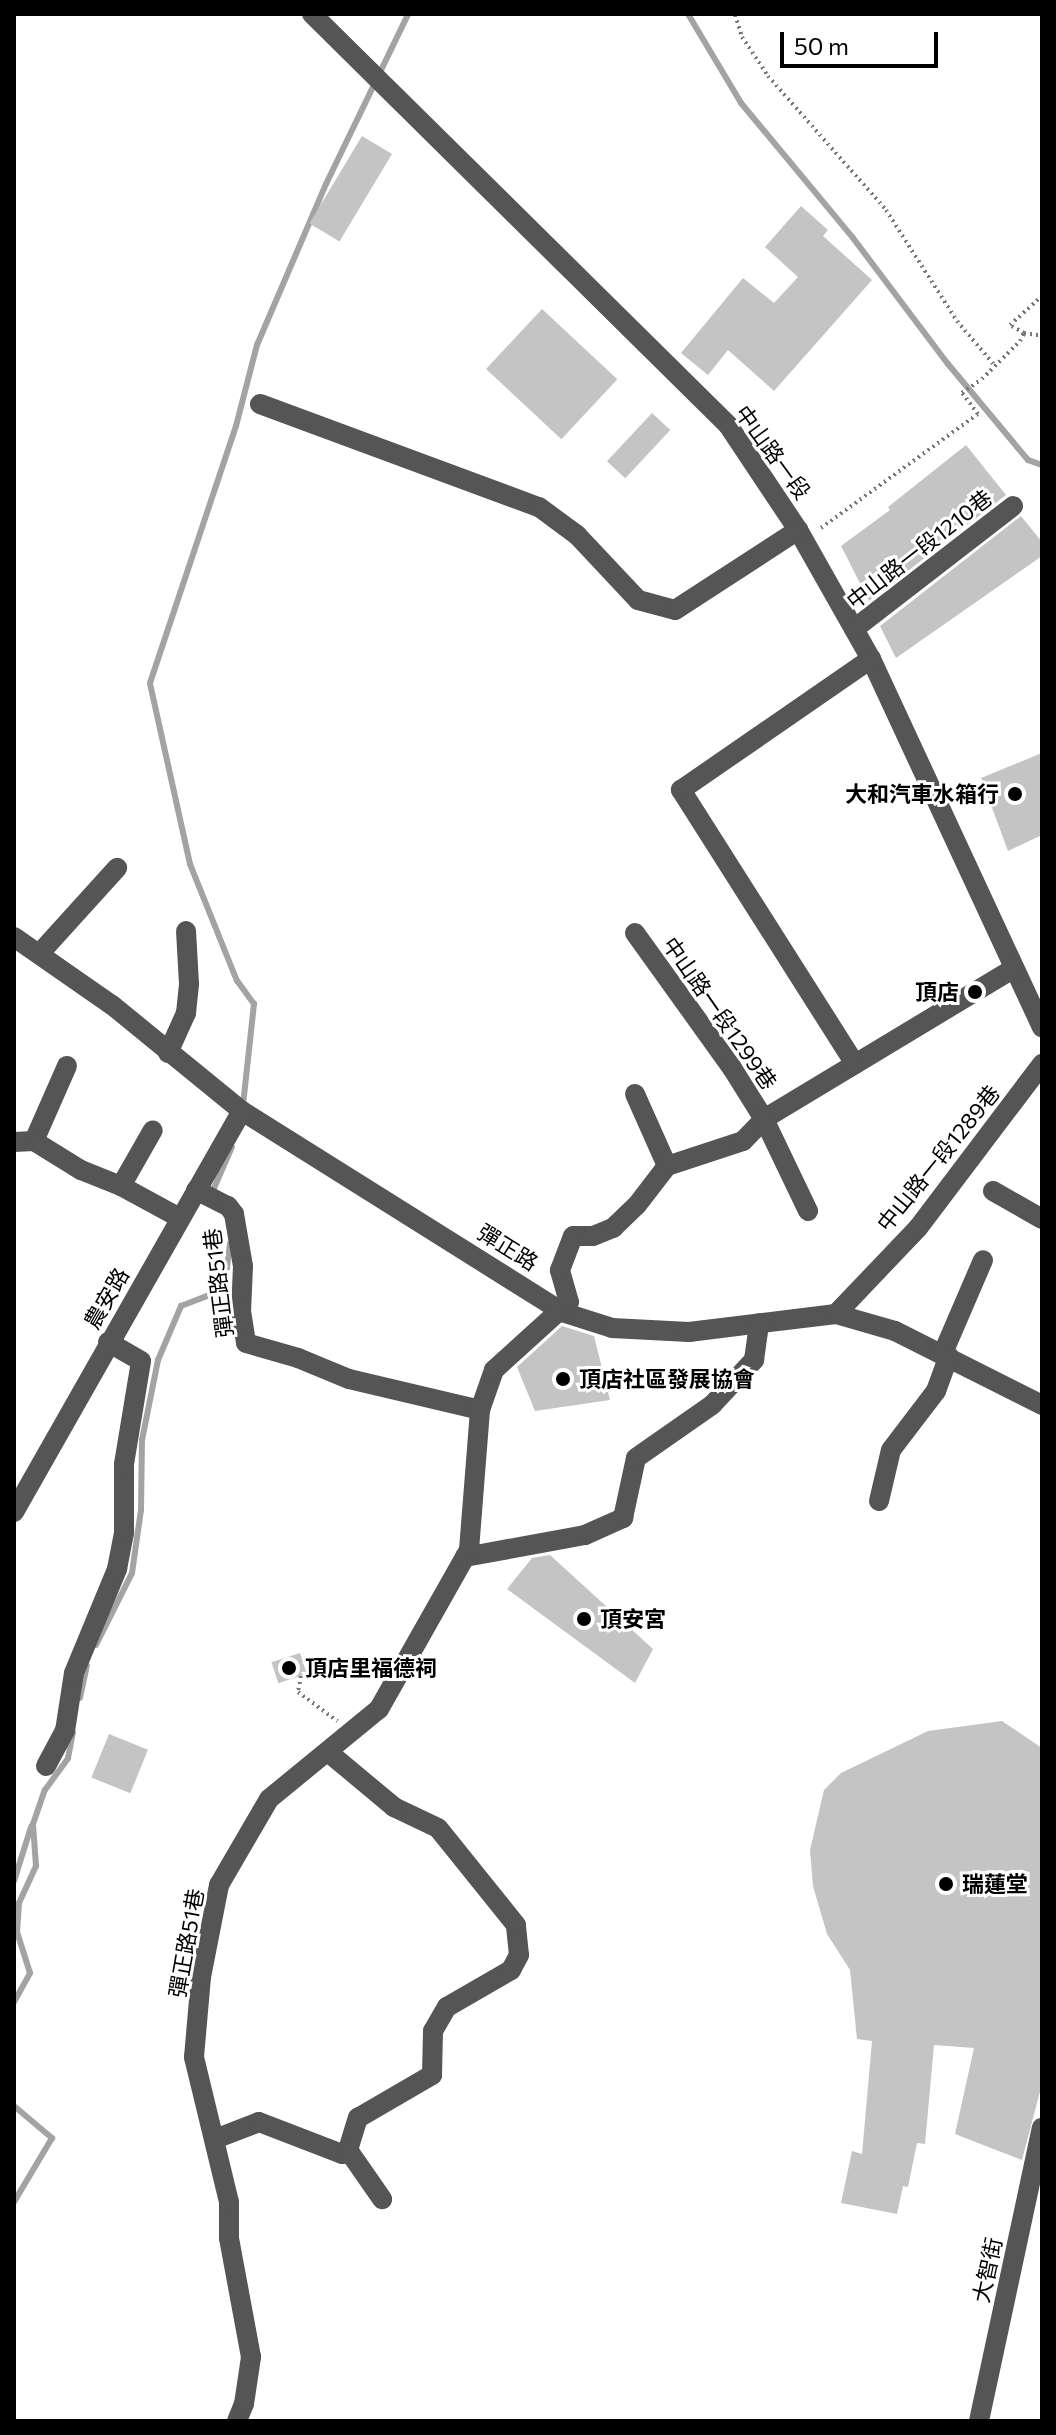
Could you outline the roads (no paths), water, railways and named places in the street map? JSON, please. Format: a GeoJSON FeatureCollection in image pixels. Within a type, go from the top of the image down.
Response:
{"type":"FeatureCollection","features":[{"type":"Feature","properties":{"kind":"street","name":"中山路一段"},"geometry":{"type":"LineString","coordinates":[[312,14],[728,425],[801,535],[871,659],[1042,1027]]}},
{"type":"Feature","properties":{"kind":"street"},"geometry":{"type":"LineString","coordinates":[[260,404],[539,507],[577,535],[638,600],[675,610],[801,535]]}},
{"type":"Feature","properties":{"kind":"street","name":"中山路一段1210巷"},"geometry":{"type":"LineString","coordinates":[[854,629],[1013,506]]}},
{"type":"Feature","properties":{"kind":"street"},"geometry":{"type":"LineString","coordinates":[[855,1064],[681,790],[871,659]]}},
{"type":"Feature","properties":{"kind":"street"},"geometry":{"type":"LineString","coordinates":[[40,953],[117,868]]}},
{"type":"Feature","properties":{"kind":"street"},"geometry":{"type":"LineString","coordinates":[[168,1053],[186,1013],[189,984],[186,931]]}},
{"type":"Feature","properties":{"kind":"street","name":"中山路一段1299巷"},"geometry":{"type":"LineString","coordinates":[[635,933],[732,1068],[764,1119],[1013,969]]}},
{"type":"Feature","properties":{"kind":"street","name":"彈正路"},"geometry":{"type":"LineString","coordinates":[[15,939],[40,953],[112,1005],[242,1111],[562,1312],[612,1328],[689,1332],[836,1314],[895,1331],[1042,1405]]}},
{"type":"Feature","properties":{"kind":"street","name":"中山路一段1289巷"},"geometry":{"type":"LineString","coordinates":[[836,1314],[918,1228],[1042,1064]]}},
{"type":"Feature","properties":{"kind":"street"},"geometry":{"type":"LineString","coordinates":[[67,1066],[24,1142],[121,1186],[180,1218]]}},
{"type":"Feature","properties":{"kind":"street"},"geometry":{"type":"LineString","coordinates":[[635,1094],[667,1166]]}},
{"type":"Feature","properties":{"kind":"street","name":"農安路"},"geometry":{"type":"LineString","coordinates":[[14,1512],[242,1111]]}},
{"type":"Feature","properties":{"kind":"street"},"geometry":{"type":"LineString","coordinates":[[562,1312],[569,1302],[560,1270],[573,1236],[593,1236],[613,1228],[637,1205],[667,1166],[743,1141],[764,1119],[808,1211]]}},
{"type":"Feature","properties":{"kind":"street"},"geometry":{"type":"LineString","coordinates":[[121,1186],[153,1130]]}},
{"type":"Feature","properties":{"kind":"street","name":"彈正路51巷"},"geometry":{"type":"LineString","coordinates":[[196,1190],[228,1206],[234,1214],[243,1266],[241,1311],[246,1343],[298,1358],[349,1379],[480,1410]]}},
{"type":"Feature","properties":{"kind":"street"},"geometry":{"type":"LineString","coordinates":[[993,1191],[1042,1219]]}},
{"type":"Feature","properties":{"kind":"street"},"geometry":{"type":"LineString","coordinates":[[879,1501],[891,1450],[936,1391],[946,1355],[983,1260]]}},
{"type":"Feature","properties":{"kind":"street","name":"彈正路51巷"},"geometry":{"type":"LineString","coordinates":[[237,2421],[244,2404],[251,2357],[229,2238],[229,2202],[194,2057],[201,1977],[219,1885],[269,1799],[379,1709],[469,1550],[480,1410],[494,1370],[562,1312]]}},
{"type":"Feature","properties":{"kind":"street"},"geometry":{"type":"LineString","coordinates":[[465,1557],[585,1535],[623,1518],[636,1458],[712,1405],[754,1360],[759,1323]]}},
{"type":"Feature","properties":{"kind":"street"},"geometry":{"type":"LineString","coordinates":[[46,1766],[65,1731],[74,1673],[117,1569],[124,1533],[124,1464],[141,1361],[108,1342]]}},
{"type":"Feature","properties":{"kind":"street"},"geometry":{"type":"LineString","coordinates":[[215,2139],[259,2122],[342,2154],[348,2150],[358,2118],[432,2075],[433,2031],[437,2018],[447,2007],[511,1970],[519,1955],[516,1925],[438,1828],[394,1807],[328,1752]]}},
{"type":"Feature","properties":{"kind":"street","name":"大智街"},"geometry":{"type":"LineString","coordinates":[[979,2421],[1042,2128]]}},
{"type":"Feature","properties":{"kind":"street"},"geometry":{"type":"LineString","coordinates":[[348,2150],[382,2199]]}},
{"type":"Feature","properties":{"kind":"waterway"},"geometry":{"type":"LineString","coordinates":[[243,1105],[254,1004],[237,981],[190,864],[150,683],[236,426],[257,345],[326,184],[408,14]]}},
{"type":"Feature","properties":{"kind":"waterway"},"geometry":{"type":"LineString","coordinates":[[688,14],[741,103],[853,238],[948,364],[1028,460],[1042,465]]}},
{"type":"Feature","properties":{"kind":"waterway"},"geometry":{"type":"LineString","coordinates":[[211,1195],[232,1147]]}},
{"type":"Feature","properties":{"kind":"waterway"},"geometry":{"type":"LineString","coordinates":[[96,1645],[132,1573],[141,1510],[142,1440],[158,1360],[181,1306],[212,1294],[225,1284],[230,1243]]}},
{"type":"Feature","properties":{"kind":"waterway"},"geometry":{"type":"LineString","coordinates":[[80,1698],[87,1666]]}},
{"type":"Feature","properties":{"kind":"waterway"},"geometry":{"type":"LineString","coordinates":[[14,2002],[30,1973],[17,1932],[19,1903],[36,1866],[33,1824],[45,1790],[68,1758],[73,1732]]}},
{"type":"Feature","properties":{"kind":"waterway"},"geometry":{"type":"LineString","coordinates":[[14,1881],[31,1827]]}},
{"type":"Feature","properties":{"kind":"waterway"},"geometry":{"type":"LineString","coordinates":[[14,2106],[52,2138],[14,2202]]}},
{"type":"Feature","properties":{"kind":"place","name":"大和汽車水箱行"},"geometry":{"type":"Point","coordinates":[1015,794]}},
{"type":"Feature","properties":{"kind":"place","name":"頂店"},"geometry":{"type":"Point","coordinates":[975,992]}},
{"type":"Feature","properties":{"kind":"place","name":"頂店社區發展協會"},"geometry":{"type":"Point","coordinates":[563,1379]}},
{"type":"Feature","properties":{"kind":"place","name":"頂安宮"},"geometry":{"type":"Point","coordinates":[584,1619]}},
{"type":"Feature","properties":{"kind":"place","name":"頂店里福德祠"},"geometry":{"type":"Point","coordinates":[289,1668]}},
{"type":"Feature","properties":{"kind":"place","name":"瑞蓮堂"},"geometry":{"type":"Point","coordinates":[946,1884]}}]}
